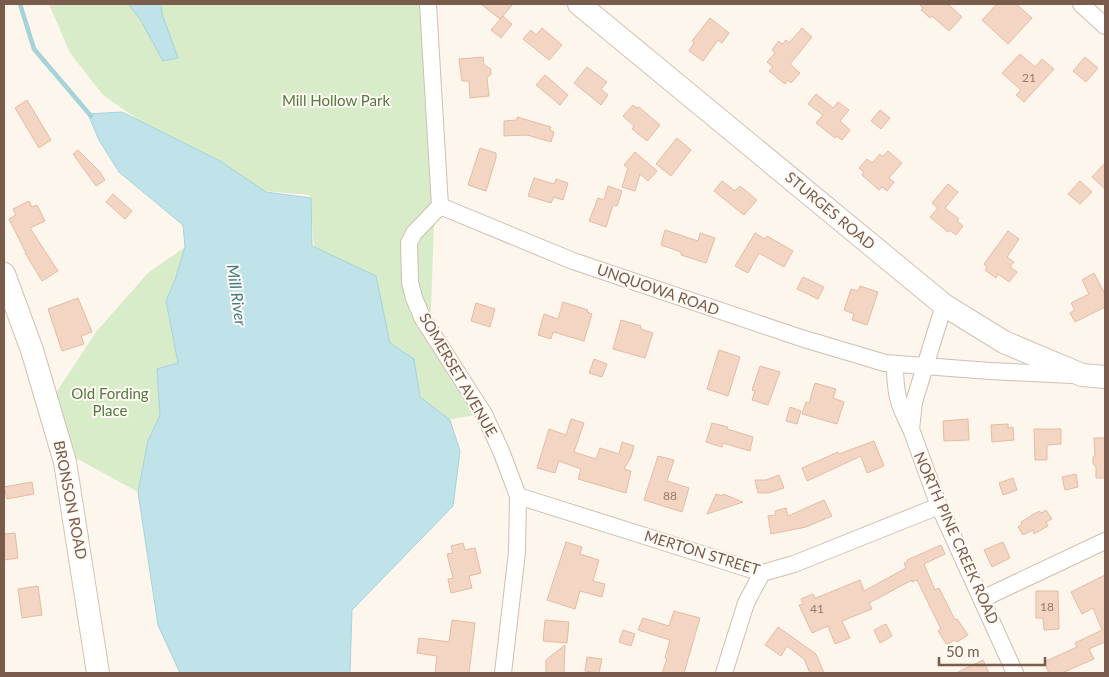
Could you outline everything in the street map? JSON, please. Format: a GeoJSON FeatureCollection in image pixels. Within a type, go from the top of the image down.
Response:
{"type":"FeatureCollection","features":[{"type":"Feature","properties":{"kind":"main road","name":"STURGES ROAD"},"geometry":{"type":"LineString","coordinates":[[578,4],[944,305],[1004,342],[1082,375],[1105,377]]}},
{"type":"Feature","properties":{"kind":"main road","name":"BRONSON ROAD"},"geometry":{"type":"LineString","coordinates":[[4,274],[32,350],[66,462],[98,673]]}},
{"type":"Feature","properties":{"kind":"street"},"geometry":{"type":"LineString","coordinates":[[428,4],[440,206]]}},
{"type":"Feature","properties":{"kind":"street"},"geometry":{"type":"LineString","coordinates":[[1081,4],[1105,26]]}},
{"type":"Feature","properties":{"kind":"street","name":"UNQUOWA ROAD"},"geometry":{"type":"LineString","coordinates":[[440,206],[582,264],[801,338],[885,364],[1082,375]]}},
{"type":"Feature","properties":{"kind":"street","name":"SOMERSET AVENUE"},"geometry":{"type":"LineString","coordinates":[[440,206],[414,233],[409,243],[408,268],[414,298],[423,319],[484,414],[501,451],[518,496],[517,552],[503,673]]}},
{"type":"Feature","properties":{"kind":"street","name":"NORTH PINE CREEK ROAD"},"geometry":{"type":"LineString","coordinates":[[911,430],[914,402],[944,305]]}},
{"type":"Feature","properties":{"kind":"street","name":"NORTH PINE CREEK ROAD"},"geometry":{"type":"LineString","coordinates":[[895,364],[896,392],[900,408],[911,430],[939,506],[1015,673]]}},
{"type":"Feature","properties":{"kind":"street","name":"MERTON STREET"},"geometry":{"type":"LineString","coordinates":[[518,496],[762,573],[794,564],[939,506]]}},
{"type":"Feature","properties":{"kind":"street"},"geometry":{"type":"LineString","coordinates":[[982,599],[1105,541]]}},
{"type":"Feature","properties":{"kind":"street"},"geometry":{"type":"LineString","coordinates":[[724,673],[746,603],[762,573]]}},
{"type":"Feature","properties":{"kind":"green space","name":"Mill Hollow Park"},"geometry":{"type":"Polygon","coordinates":[[[49,4],[425,4],[441,187],[434,226],[430,336],[475,415],[446,420],[420,397],[415,362],[388,342],[314,247],[310,195],[264,191],[140,121],[103,95],[70,53],[49,4]]]}},
{"type":"Feature","properties":{"kind":"green space","name":"Old Fording Place"},"geometry":{"type":"Polygon","coordinates":[[[185,247],[175,280],[166,301],[178,364],[157,369],[160,415],[148,441],[138,492],[74,457],[56,393],[96,332],[148,273],[185,247]]]}},
{"type":"Feature","properties":{"kind":"water"},"geometry":{"type":"Polygon","coordinates":[[[128,4],[161,4],[162,14],[178,58],[163,61],[140,19],[128,4]]]}},
{"type":"Feature","properties":{"kind":"water"},"geometry":{"type":"Polygon","coordinates":[[[122,112],[220,161],[266,192],[311,198],[312,246],[376,276],[390,343],[414,359],[420,397],[450,420],[460,451],[453,506],[352,610],[350,673],[180,673],[158,625],[138,492],[148,441],[160,415],[157,369],[178,363],[166,301],[175,280],[185,247],[183,225],[119,172],[99,140],[88,114],[122,112]]]}},
{"type":"Feature","properties":{"kind":"building"},"geometry":{"type":"Polygon","coordinates":[[[481,4],[513,4],[500,19],[481,4]]]}},
{"type":"Feature","properties":{"kind":"building"},"geometry":{"type":"Polygon","coordinates":[[[919,4],[948,4],[962,17],[949,31],[932,16],[930,18],[921,10],[923,8],[919,4]]]}},
{"type":"Feature","properties":{"kind":"building"},"geometry":{"type":"Polygon","coordinates":[[[997,4],[1016,4],[1032,18],[1008,44],[982,20],[997,4]]]}},
{"type":"Feature","properties":{"kind":"building"},"geometry":{"type":"Polygon","coordinates":[[[503,16],[512,24],[501,38],[491,30],[503,16]]]}},
{"type":"Feature","properties":{"kind":"building"},"geometry":{"type":"Polygon","coordinates":[[[710,18],[729,33],[722,43],[718,40],[703,61],[689,51],[694,43],[692,41],[710,18]]]}},
{"type":"Feature","properties":{"kind":"building"},"geometry":{"type":"Polygon","coordinates":[[[542,28],[562,45],[549,60],[523,39],[531,30],[536,35],[542,28]]]}},
{"type":"Feature","properties":{"kind":"building"},"geometry":{"type":"Polygon","coordinates":[[[802,28],[812,37],[790,64],[800,73],[791,83],[788,80],[785,84],[769,71],[773,67],[767,62],[775,53],[772,50],[779,41],[782,44],[786,40],[789,43],[802,28]]]}},
{"type":"Feature","properties":{"kind":"building"},"geometry":{"type":"Polygon","coordinates":[[[1020,54],[1035,67],[1042,59],[1054,69],[1024,102],[1016,95],[1021,90],[1002,73],[1020,54]]]}},
{"type":"Feature","properties":{"kind":"building"},"geometry":{"type":"Polygon","coordinates":[[[483,57],[484,65],[491,69],[491,74],[487,78],[489,96],[470,98],[469,81],[462,81],[459,59],[483,57]]]}},
{"type":"Feature","properties":{"kind":"building"},"geometry":{"type":"Polygon","coordinates":[[[1085,57],[1098,68],[1086,82],[1073,71],[1085,57]]]}},
{"type":"Feature","properties":{"kind":"building"},"geometry":{"type":"Polygon","coordinates":[[[587,67],[607,82],[601,89],[608,95],[601,105],[574,83],[587,67]]]}},
{"type":"Feature","properties":{"kind":"building"},"geometry":{"type":"Polygon","coordinates":[[[545,75],[568,95],[560,105],[536,85],[545,75]]]}},
{"type":"Feature","properties":{"kind":"building"},"geometry":{"type":"Polygon","coordinates":[[[816,94],[833,108],[838,102],[849,110],[840,121],[850,130],[842,140],[836,136],[835,138],[816,123],[823,115],[808,104],[816,94]]]}},
{"type":"Feature","properties":{"kind":"building"},"geometry":{"type":"Polygon","coordinates":[[[27,100],[51,140],[39,148],[15,108],[27,100]]]}},
{"type":"Feature","properties":{"kind":"building"},"geometry":{"type":"Polygon","coordinates":[[[633,105],[637,108],[639,107],[660,125],[647,141],[632,129],[634,126],[623,116],[633,105]]]}},
{"type":"Feature","properties":{"kind":"building"},"geometry":{"type":"Polygon","coordinates":[[[880,110],[890,118],[881,129],[871,121],[880,110]]]}},
{"type":"Feature","properties":{"kind":"building"},"geometry":{"type":"Polygon","coordinates":[[[517,117],[551,127],[550,130],[554,132],[551,142],[527,135],[504,136],[504,121],[517,120],[517,117]]]}},
{"type":"Feature","properties":{"kind":"building"},"geometry":{"type":"Polygon","coordinates":[[[677,138],[691,150],[671,176],[656,164],[677,138]]]}},
{"type":"Feature","properties":{"kind":"building"},"geometry":{"type":"Polygon","coordinates":[[[480,148],[496,153],[486,191],[468,185],[480,148]]]}},
{"type":"Feature","properties":{"kind":"building"},"geometry":{"type":"Polygon","coordinates":[[[78,150],[99,171],[105,180],[96,186],[73,154],[78,150]]]}},
{"type":"Feature","properties":{"kind":"building"},"geometry":{"type":"Polygon","coordinates":[[[888,151],[902,163],[889,178],[894,182],[887,191],[882,187],[879,190],[862,175],[864,172],[859,168],[867,159],[872,163],[880,154],[882,157],[888,151]]]}},
{"type":"Feature","properties":{"kind":"building"},"geometry":{"type":"Polygon","coordinates":[[[635,152],[657,171],[648,181],[640,174],[635,191],[622,187],[628,168],[624,165],[635,152]]]}},
{"type":"Feature","properties":{"kind":"building"},"geometry":{"type":"Polygon","coordinates":[[[1105,163],[1105,189],[1092,177],[1105,163]]]}},
{"type":"Feature","properties":{"kind":"building"},"geometry":{"type":"Polygon","coordinates":[[[534,178],[554,184],[556,179],[568,183],[563,200],[554,197],[551,203],[528,196],[534,178]]]}},
{"type":"Feature","properties":{"kind":"building"},"geometry":{"type":"Polygon","coordinates":[[[722,181],[735,191],[740,186],[757,200],[744,215],[714,191],[722,181]]]}},
{"type":"Feature","properties":{"kind":"building"},"geometry":{"type":"Polygon","coordinates":[[[1080,181],[1092,192],[1080,204],[1068,194],[1080,181]]]}},
{"type":"Feature","properties":{"kind":"building"},"geometry":{"type":"Polygon","coordinates":[[[948,184],[958,192],[945,208],[959,219],[957,221],[963,226],[956,235],[949,230],[948,232],[930,217],[938,208],[932,203],[948,184]]]}},
{"type":"Feature","properties":{"kind":"building"},"geometry":{"type":"Polygon","coordinates":[[[608,186],[622,191],[617,206],[613,205],[606,227],[589,221],[598,198],[604,200],[608,186]]]}},
{"type":"Feature","properties":{"kind":"building"},"geometry":{"type":"Polygon","coordinates":[[[113,194],[132,211],[125,219],[106,202],[113,194]]]}},
{"type":"Feature","properties":{"kind":"building"},"geometry":{"type":"Polygon","coordinates":[[[29,201],[32,207],[37,205],[45,221],[30,228],[58,271],[42,281],[25,253],[9,219],[16,215],[13,209],[29,201]]]}},
{"type":"Feature","properties":{"kind":"building"},"geometry":{"type":"Polygon","coordinates":[[[665,230],[698,241],[700,233],[715,238],[706,263],[681,255],[681,252],[661,245],[665,230]]]}},
{"type":"Feature","properties":{"kind":"building"},"geometry":{"type":"Polygon","coordinates":[[[1008,231],[1019,239],[1007,257],[1014,262],[1010,267],[1017,272],[1009,282],[998,274],[996,278],[985,270],[987,267],[984,264],[1008,231]]]}},
{"type":"Feature","properties":{"kind":"building"},"geometry":{"type":"Polygon","coordinates":[[[755,233],[765,239],[767,236],[793,251],[784,267],[759,253],[748,273],[735,266],[755,233]]]}},
{"type":"Feature","properties":{"kind":"building"},"geometry":{"type":"Polygon","coordinates":[[[1094,273],[1105,294],[1105,307],[1075,322],[1070,313],[1075,310],[1071,303],[1089,294],[1082,280],[1094,273]]]}},
{"type":"Feature","properties":{"kind":"building"},"geometry":{"type":"Polygon","coordinates":[[[803,277],[824,287],[818,299],[797,289],[803,277]]]}},
{"type":"Feature","properties":{"kind":"building"},"geometry":{"type":"Polygon","coordinates":[[[860,286],[878,292],[867,325],[852,320],[854,314],[844,310],[851,289],[858,291],[860,286]]]}},
{"type":"Feature","properties":{"kind":"building"},"geometry":{"type":"Polygon","coordinates":[[[78,298],[92,332],[81,336],[84,344],[62,351],[48,309],[78,298]]]}},
{"type":"Feature","properties":{"kind":"building"},"geometry":{"type":"Polygon","coordinates":[[[563,302],[588,310],[587,312],[592,314],[584,341],[553,332],[551,339],[538,335],[544,314],[558,319],[563,302]]]}},
{"type":"Feature","properties":{"kind":"building"},"geometry":{"type":"Polygon","coordinates":[[[476,303],[495,309],[490,327],[471,321],[476,303]]]}},
{"type":"Feature","properties":{"kind":"building"},"geometry":{"type":"Polygon","coordinates":[[[621,320],[641,326],[641,329],[653,333],[645,358],[613,349],[621,320]]]}},
{"type":"Feature","properties":{"kind":"building"},"geometry":{"type":"Polygon","coordinates":[[[719,350],[740,357],[728,396],[707,389],[719,350]]]}},
{"type":"Feature","properties":{"kind":"building"},"geometry":{"type":"Polygon","coordinates":[[[594,359],[607,364],[602,377],[589,373],[594,359]]]}},
{"type":"Feature","properties":{"kind":"building"},"geometry":{"type":"Polygon","coordinates":[[[760,366],[780,372],[768,405],[752,400],[755,391],[752,390],[760,366]]]}},
{"type":"Feature","properties":{"kind":"building"},"geometry":{"type":"Polygon","coordinates":[[[815,383],[836,389],[833,398],[844,402],[837,424],[802,414],[806,402],[809,403],[815,383]]]}},
{"type":"Feature","properties":{"kind":"building"},"geometry":{"type":"Polygon","coordinates":[[[790,407],[801,411],[797,424],[786,421],[790,407]]]}},
{"type":"Feature","properties":{"kind":"building"},"geometry":{"type":"Polygon","coordinates":[[[571,419],[584,423],[574,452],[596,459],[600,448],[619,454],[622,442],[634,446],[631,457],[624,469],[631,471],[626,493],[578,479],[581,469],[559,461],[555,473],[537,468],[549,429],[566,435],[571,419]]]}},
{"type":"Feature","properties":{"kind":"building"},"geometry":{"type":"Polygon","coordinates":[[[968,419],[969,440],[944,441],[943,421],[968,419]]]}},
{"type":"Feature","properties":{"kind":"building"},"geometry":{"type":"Polygon","coordinates":[[[712,423],[753,437],[750,451],[723,443],[722,447],[706,442],[712,423]]]}},
{"type":"Feature","properties":{"kind":"building"},"geometry":{"type":"Polygon","coordinates":[[[1008,424],[1008,428],[1013,427],[1014,440],[992,442],[991,425],[1008,424]]]}},
{"type":"Feature","properties":{"kind":"building"},"geometry":{"type":"Polygon","coordinates":[[[1034,429],[1061,429],[1061,444],[1047,445],[1047,460],[1035,460],[1034,429]]]}},
{"type":"Feature","properties":{"kind":"building"},"geometry":{"type":"Polygon","coordinates":[[[1094,438],[1105,438],[1105,478],[1096,478],[1096,467],[1093,464],[1093,457],[1095,456],[1094,438]]]}},
{"type":"Feature","properties":{"kind":"building"},"geometry":{"type":"Polygon","coordinates":[[[874,441],[884,466],[867,473],[861,456],[807,481],[802,468],[838,452],[839,454],[874,441]]]}},
{"type":"Feature","properties":{"kind":"building"},"geometry":{"type":"Polygon","coordinates":[[[658,456],[674,460],[667,481],[689,488],[682,512],[644,500],[658,456]]]}},
{"type":"Feature","properties":{"kind":"building"},"geometry":{"type":"Polygon","coordinates":[[[1076,474],[1078,487],[1065,490],[1062,477],[1076,474]]]}},
{"type":"Feature","properties":{"kind":"building"},"geometry":{"type":"Polygon","coordinates":[[[779,475],[784,488],[768,493],[758,493],[755,480],[766,480],[779,475]]]}},
{"type":"Feature","properties":{"kind":"building"},"geometry":{"type":"Polygon","coordinates":[[[1013,478],[1017,490],[1003,495],[999,483],[1013,478]]]}},
{"type":"Feature","properties":{"kind":"building"},"geometry":{"type":"Polygon","coordinates":[[[32,482],[34,494],[7,499],[4,487],[32,482]]]}},
{"type":"Feature","properties":{"kind":"building"},"geometry":{"type":"Polygon","coordinates":[[[716,494],[722,496],[723,494],[743,502],[707,514],[716,494]]]}},
{"type":"Feature","properties":{"kind":"building"},"geometry":{"type":"Polygon","coordinates":[[[824,500],[832,516],[806,527],[771,534],[768,516],[776,515],[775,511],[786,508],[788,516],[824,500]]]}},
{"type":"Feature","properties":{"kind":"building"},"geometry":{"type":"Polygon","coordinates":[[[1046,510],[1052,519],[1046,522],[1048,526],[1034,534],[1033,530],[1023,535],[1018,527],[1022,524],[1021,522],[1039,511],[1042,513],[1046,510]]]}},
{"type":"Feature","properties":{"kind":"building"},"geometry":{"type":"Polygon","coordinates":[[[15,533],[18,558],[4,560],[4,534],[15,533]]]}},
{"type":"Feature","properties":{"kind":"building"},"geometry":{"type":"Polygon","coordinates":[[[566,542],[582,547],[580,554],[599,560],[593,581],[605,584],[602,597],[580,591],[575,609],[547,600],[566,542]]]}},
{"type":"Feature","properties":{"kind":"building"},"geometry":{"type":"Polygon","coordinates":[[[1003,542],[1010,558],[992,567],[984,550],[1003,542]]]}},
{"type":"Feature","properties":{"kind":"building"},"geometry":{"type":"Polygon","coordinates":[[[463,543],[465,550],[475,548],[481,573],[469,576],[472,588],[451,593],[448,579],[453,578],[447,554],[453,553],[451,546],[463,543]]]}},
{"type":"Feature","properties":{"kind":"building"},"geometry":{"type":"Polygon","coordinates":[[[941,545],[945,554],[924,564],[935,590],[939,588],[955,620],[957,619],[968,635],[957,642],[954,640],[947,645],[938,631],[941,629],[917,580],[912,582],[912,580],[869,603],[872,609],[842,621],[850,638],[835,644],[828,626],[812,633],[799,605],[803,604],[801,599],[813,594],[815,598],[860,580],[864,591],[906,568],[904,563],[908,562],[907,560],[941,545]]]}},
{"type":"Feature","properties":{"kind":"building"},"geometry":{"type":"Polygon","coordinates":[[[1105,575],[1105,642],[1089,649],[1094,659],[1062,673],[1049,673],[1044,662],[1077,647],[1075,643],[1102,630],[1093,608],[1082,614],[1071,592],[1105,575]]]}},
{"type":"Feature","properties":{"kind":"building"},"geometry":{"type":"Polygon","coordinates":[[[38,586],[42,615],[22,618],[18,589],[38,586]]]}},
{"type":"Feature","properties":{"kind":"building"},"geometry":{"type":"Polygon","coordinates":[[[1036,591],[1058,591],[1059,629],[1044,630],[1043,618],[1036,618],[1036,591]]]}},
{"type":"Feature","properties":{"kind":"building"},"geometry":{"type":"Polygon","coordinates":[[[674,611],[700,618],[684,673],[662,673],[667,659],[665,658],[670,640],[638,630],[643,618],[669,626],[674,611]]]}},
{"type":"Feature","properties":{"kind":"building"},"geometry":{"type":"Polygon","coordinates":[[[452,620],[475,623],[469,673],[435,673],[437,656],[417,653],[419,638],[449,642],[452,620]]]}},
{"type":"Feature","properties":{"kind":"building"},"geometry":{"type":"Polygon","coordinates":[[[545,620],[569,622],[567,643],[543,641],[545,620]]]}},
{"type":"Feature","properties":{"kind":"building"},"geometry":{"type":"Polygon","coordinates":[[[886,624],[892,636],[880,643],[874,630],[886,624]]]}},
{"type":"Feature","properties":{"kind":"building"},"geometry":{"type":"Polygon","coordinates":[[[778,627],[816,654],[824,673],[810,673],[804,659],[787,646],[781,656],[765,645],[778,627]]]}},
{"type":"Feature","properties":{"kind":"building"},"geometry":{"type":"Polygon","coordinates":[[[623,630],[635,634],[631,646],[619,642],[623,630]]]}},
{"type":"Feature","properties":{"kind":"building"},"geometry":{"type":"Polygon","coordinates":[[[565,645],[564,673],[546,673],[546,660],[565,645]]]}},
{"type":"Feature","properties":{"kind":"building"},"geometry":{"type":"Polygon","coordinates":[[[587,657],[602,659],[599,673],[585,671],[587,657]]]}},
{"type":"Feature","properties":{"kind":"building"},"geometry":{"type":"Polygon","coordinates":[[[983,660],[989,673],[956,673],[983,660]]]}},
{"type":"Feature","properties":{"kind":"waterway","name":"Mill River"},"geometry":{"type":"LineString","coordinates":[[20,4],[34,49],[91,116]]}}]}
